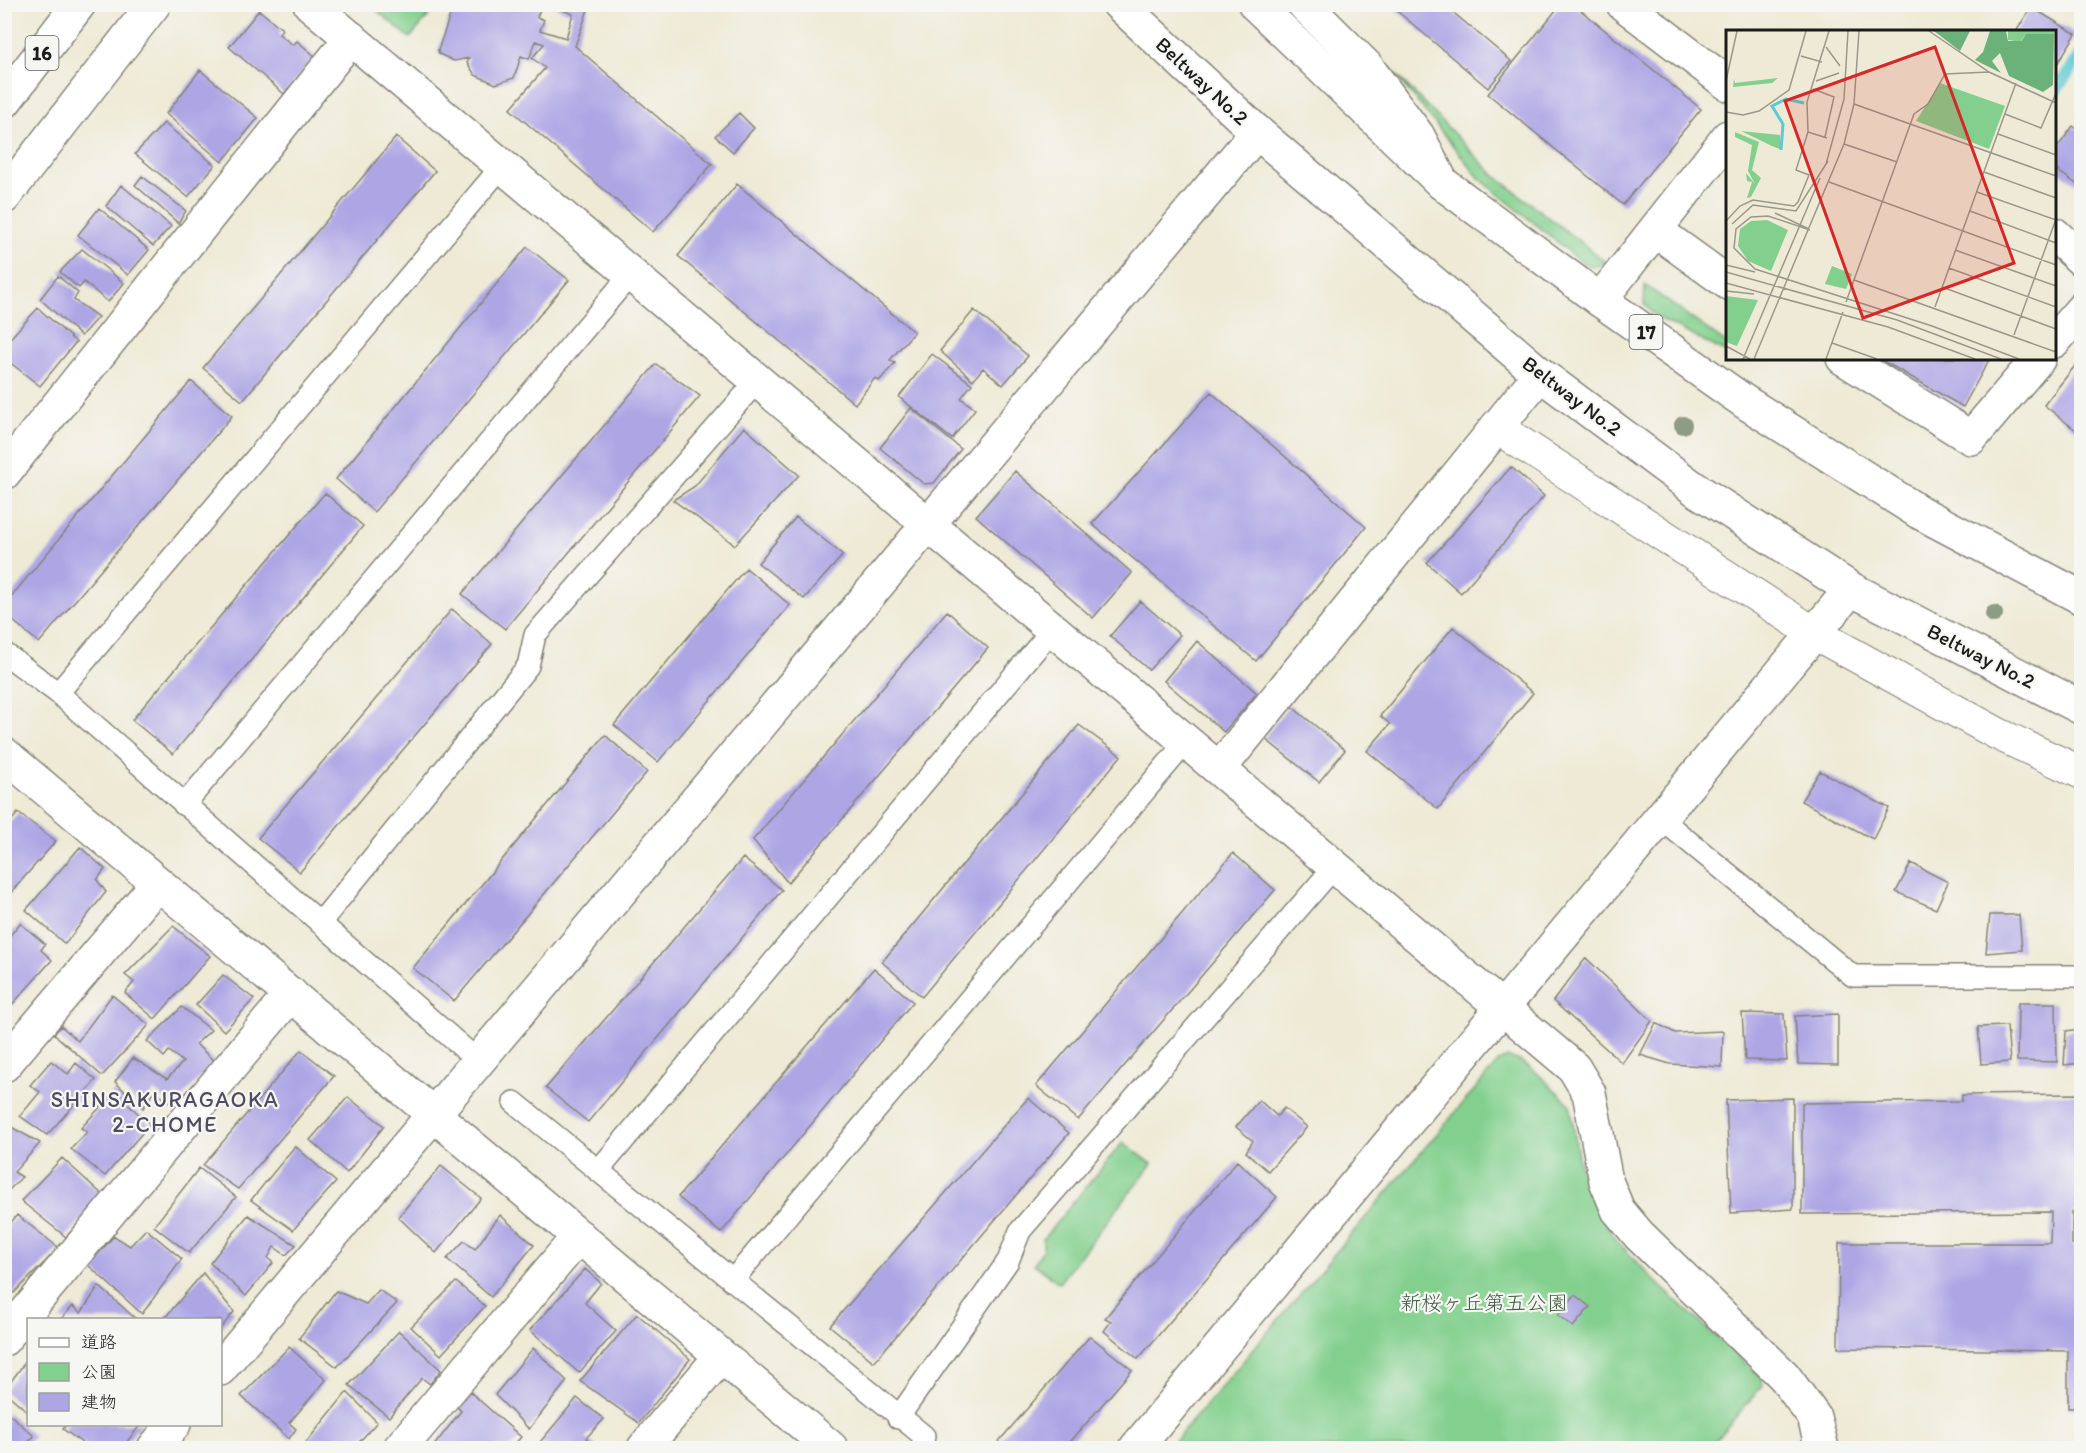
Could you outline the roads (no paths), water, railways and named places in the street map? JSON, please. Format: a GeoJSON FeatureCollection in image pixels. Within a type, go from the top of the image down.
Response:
{"type":"FeatureCollection","features":[{"type":"Feature","properties":{"kind":"main road","name":"16"},"geometry":{"type":"LineString","coordinates":[[4,102],[79,4]]}},
{"type":"Feature","properties":{"kind":"main road"},"geometry":{"type":"LineString","coordinates":[[4,197],[154,4]]}},
{"type":"Feature","properties":{"kind":"main road"},"geometry":{"type":"LineString","coordinates":[[310,4],[927,526],[1574,1068],[1584,1085],[1595,1118],[1606,1181],[1618,1210],[1639,1235],[1784,1376],[1814,1417],[1822,1449]]}},
{"type":"Feature","properties":{"kind":"main road","name":"Beltway No.2"},"geometry":{"type":"LineString","coordinates":[[1119,4],[1257,132],[1540,374],[1695,489],[1851,589],[2082,708]]}},
{"type":"Feature","properties":{"kind":"main road","name":"17"},"geometry":{"type":"LineString","coordinates":[[1255,4],[1442,183],[1600,300],[1745,402],[1919,512],[2082,598]]}},
{"type":"Feature","properties":{"kind":"main road"},"geometry":{"type":"LineString","coordinates":[[1304,4],[1367,67],[1418,136],[1442,183]]}},
{"type":"Feature","properties":{"kind":"main road"},"geometry":{"type":"LineString","coordinates":[[1623,4],[1726,82]]}},
{"type":"Feature","properties":{"kind":"main road"},"geometry":{"type":"LineString","coordinates":[[4,473],[351,38]]}},
{"type":"Feature","properties":{"kind":"main road"},"geometry":{"type":"LineString","coordinates":[[222,1367],[1257,132]]}},
{"type":"Feature","properties":{"kind":"main road"},"geometry":{"type":"LineString","coordinates":[[1600,300],[1726,140]]}},
{"type":"Feature","properties":{"kind":"main road"},"geometry":{"type":"LineString","coordinates":[[1655,230],[1726,282]]}},
{"type":"Feature","properties":{"kind":"main road"},"geometry":{"type":"LineString","coordinates":[[2056,235],[2082,260]]}},
{"type":"Feature","properties":{"kind":"main road"},"geometry":{"type":"LineString","coordinates":[[2056,340],[2082,309]]}},
{"type":"Feature","properties":{"kind":"main road"},"geometry":{"type":"LineString","coordinates":[[1846,360],[1971,438],[2037,360]]}},
{"type":"Feature","properties":{"kind":"main road"},"geometry":{"type":"LineString","coordinates":[[1219,769],[1540,374]]}},
{"type":"Feature","properties":{"kind":"main road"},"geometry":{"type":"LineString","coordinates":[[1136,1449],[1851,589]]}},
{"type":"Feature","properties":{"kind":"main road"},"geometry":{"type":"LineString","coordinates":[[9,768],[158,883],[831,1449]]}},
{"type":"Feature","properties":{"kind":"main road"},"geometry":{"type":"LineString","coordinates":[[4,1065],[158,883]]}},
{"type":"Feature","properties":{"kind":"main road"},"geometry":{"type":"LineString","coordinates":[[4,1339],[291,994]]}},
{"type":"Feature","properties":{"kind":"main road"},"geometry":{"type":"LineString","coordinates":[[400,1449],[579,1236]]}},
{"type":"Feature","properties":{"kind":"main road"},"geometry":{"type":"LineString","coordinates":[[644,1449],[721,1356]]}},
{"type":"Feature","properties":{"kind":"main road"},"geometry":{"type":"LineString","coordinates":[[153,1449],[173,1426]]}},
{"type":"Feature","properties":{"kind":"street"},"geometry":{"type":"LineString","coordinates":[[1496,426],[1625,513],[1814,633],[1998,734],[2082,773]]}},
{"type":"Feature","properties":{"kind":"lane"},"geometry":{"type":"LineString","coordinates":[[58,693],[502,166]]}},
{"type":"Feature","properties":{"kind":"lane"},"geometry":{"type":"LineString","coordinates":[[184,805],[630,275]]}},
{"type":"Feature","properties":{"kind":"lane"},"geometry":{"type":"LineString","coordinates":[[320,923],[528,666],[535,634],[757,381]]}},
{"type":"Feature","properties":{"kind":"lane"},"geometry":{"type":"LineString","coordinates":[[598,1171],[1052,630]]}},
{"type":"Feature","properties":{"kind":"lane"},"geometry":{"type":"LineString","coordinates":[[4,653],[58,693],[478,1061]]}},
{"type":"Feature","properties":{"kind":"lane"},"geometry":{"type":"LineString","coordinates":[[732,1281],[1186,742]]}},
{"type":"Feature","properties":{"kind":"lane"},"geometry":{"type":"LineString","coordinates":[[1660,818],[1853,976],[2082,976]]}},
{"type":"Feature","properties":{"kind":"lane"},"geometry":{"type":"LineString","coordinates":[[898,1418],[1008,1261],[1020,1231],[1335,866]]}},
{"type":"Feature","properties":{"kind":"lane"},"geometry":{"type":"LineString","coordinates":[[514,1102],[898,1418],[924,1436],[922,1449]]}},
{"type":"Feature","properties":{"kind":"waterway"},"geometry":{"type":"LineString","coordinates":[[2056,90],[2082,53]]}},
{"type":"Feature","properties":{"kind":"district","name":"SHINSAKURAGAOKA 2-CHOME"},"geometry":{"type":"Point","coordinates":[165,1112]}},
{"type":"Feature","properties":{"kind":"park label","name":"新桜ヶ丘第五公園"},"geometry":{"type":"Point","coordinates":[1484,1303]}}]}
